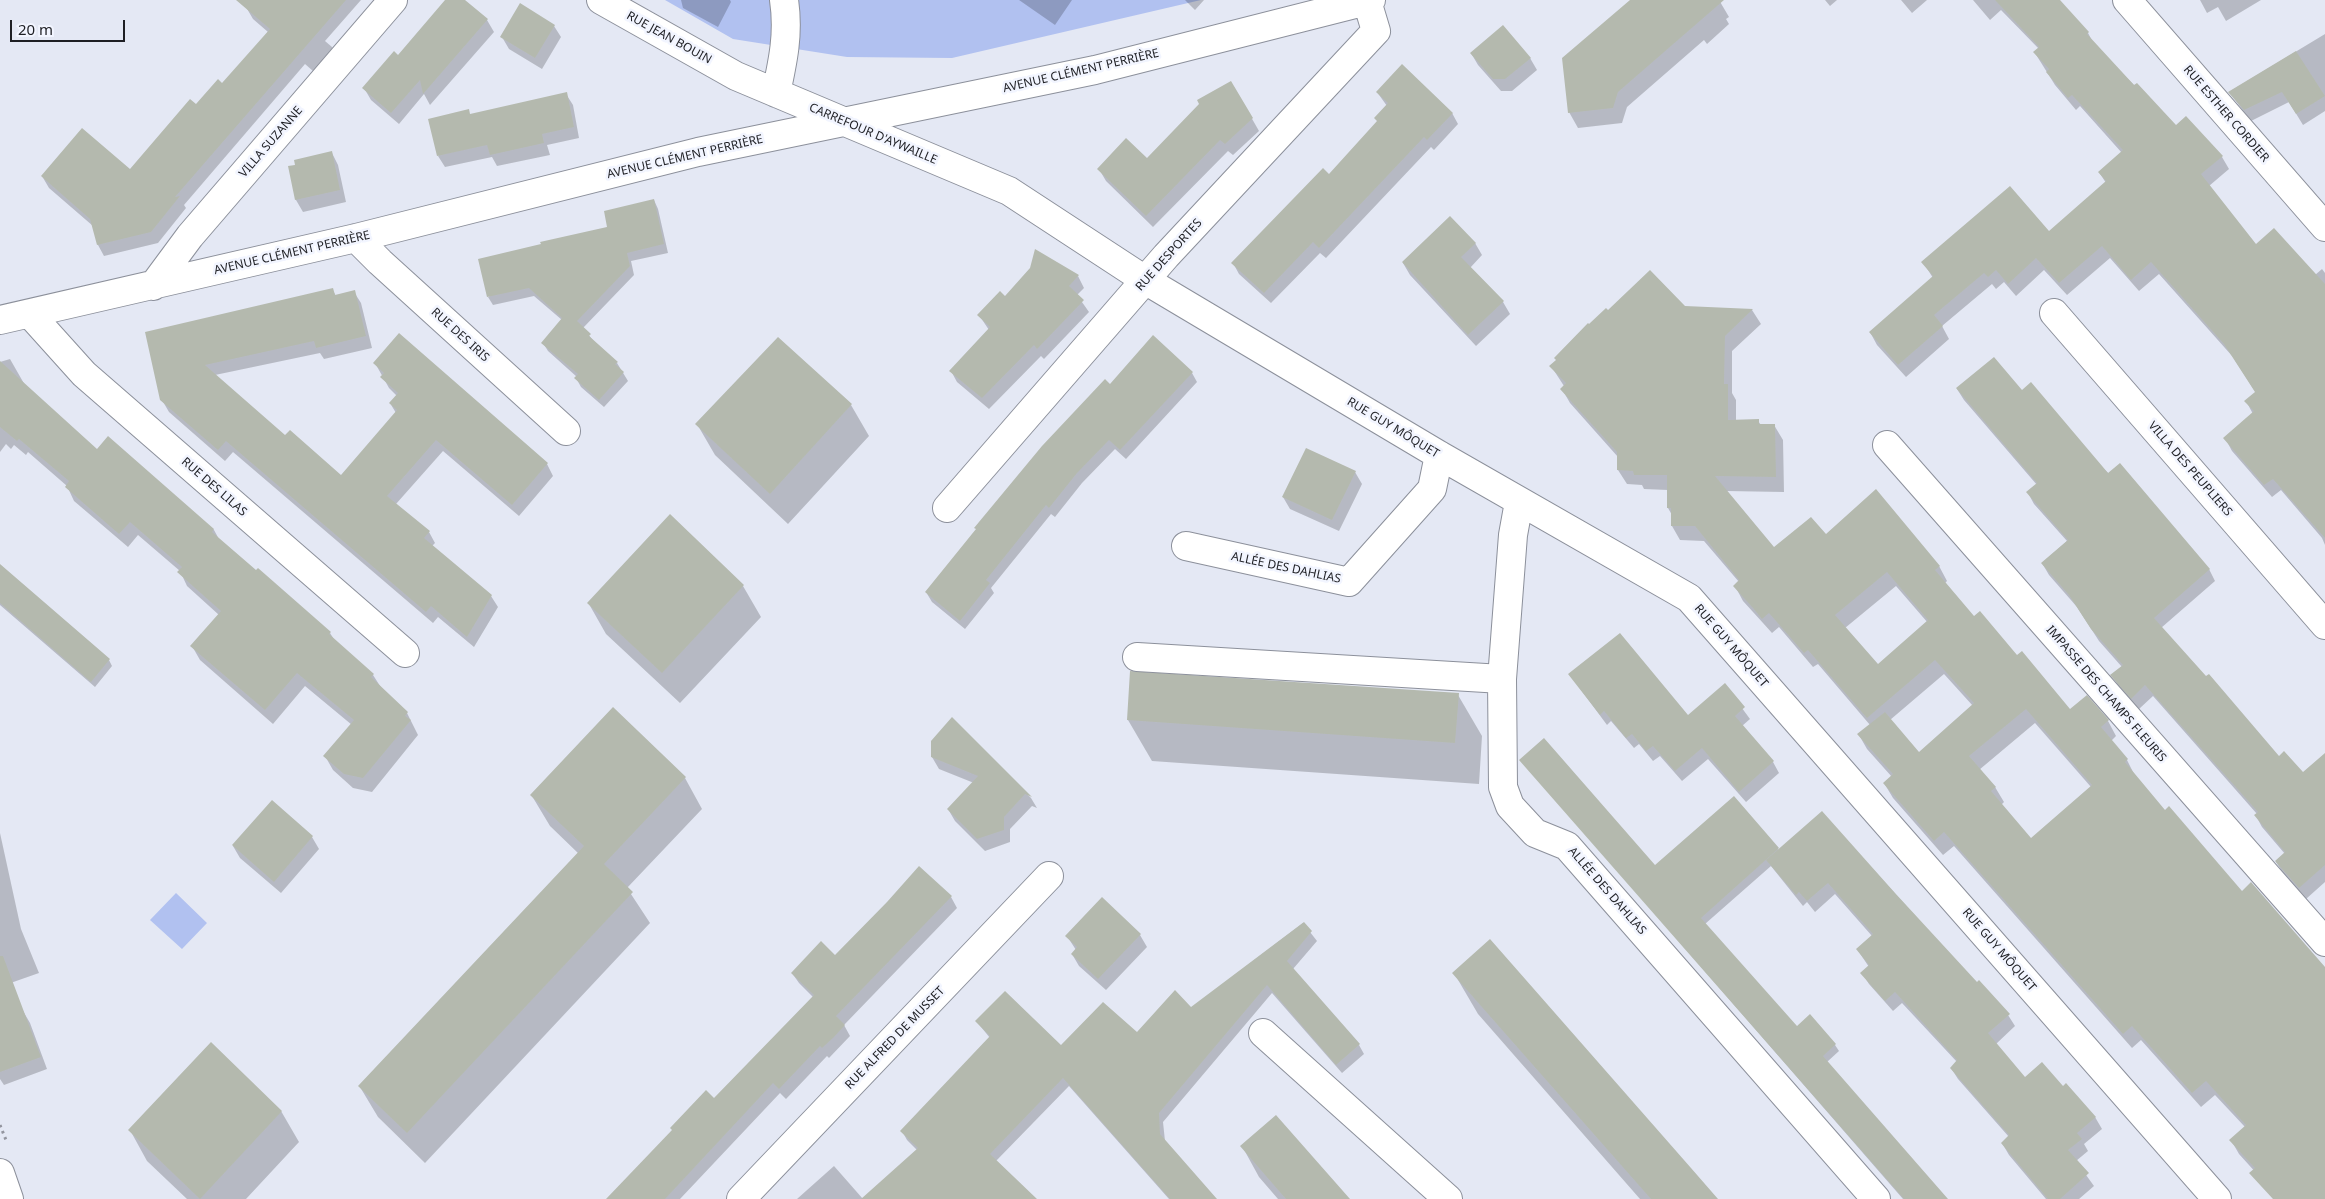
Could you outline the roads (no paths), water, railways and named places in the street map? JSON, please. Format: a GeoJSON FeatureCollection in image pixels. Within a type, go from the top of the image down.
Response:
{"type":"FeatureCollection","features":[{"type":"Feature","properties":{"kind":"street","name":"VILLA SUZANNE"},"geometry":{"type":"LineString","coordinates":[[153,286],[190,236],[393,0]]}},
{"type":"Feature","properties":{"kind":"street","name":"RUE JEAN BOUIN"},"geometry":{"type":"LineString","coordinates":[[601,0],[736,76]]}},
{"type":"Feature","properties":{"kind":"street"},"geometry":{"type":"LineString","coordinates":[[776,93],[786,46],[787,20],[784,0]]}},
{"type":"Feature","properties":{"kind":"street","name":"RUE ESTHER CORDIER"},"geometry":{"type":"LineString","coordinates":[[2126,0],[2325,228]]}},
{"type":"Feature","properties":{"kind":"street","name":"AVENUE CLÉMENT PERRIÈRE"},"geometry":{"type":"LineString","coordinates":[[0,320],[356,238],[698,152],[1094,70],[1369,1]]}},
{"type":"Feature","properties":{"kind":"street","name":"RUE DESPORTES"},"geometry":{"type":"LineString","coordinates":[[947,508],[1145,280],[1376,31],[1369,1]]}},
{"type":"Feature","properties":{"kind":"street","name":"CARREFOUR D'AYWAILLE"},"geometry":{"type":"LineString","coordinates":[[736,76],[1009,191]]}},
{"type":"Feature","properties":{"kind":"street","name":"RUE GUY MÔQUET"},"geometry":{"type":"LineString","coordinates":[[1009,191],[1145,280],[1519,502],[1689,598],[2217,1199]]}},
{"type":"Feature","properties":{"kind":"street","name":"RUE DES IRIS"},"geometry":{"type":"LineString","coordinates":[[356,238],[566,431]]}},
{"type":"Feature","properties":{"kind":"street","name":"VILLA DES PEUPLIERS"},"geometry":{"type":"LineString","coordinates":[[2054,313],[2325,625]]}},
{"type":"Feature","properties":{"kind":"street","name":"RUE DES LILAS"},"geometry":{"type":"LineString","coordinates":[[30,314],[84,374],[405,653]]}},
{"type":"Feature","properties":{"kind":"street","name":"IMPASSE DES CHAMPS FLEURIS"},"geometry":{"type":"LineString","coordinates":[[1887,445],[2325,942]]}},
{"type":"Feature","properties":{"kind":"street","name":"ALLÉE DES DAHLIAS"},"geometry":{"type":"LineString","coordinates":[[1186,546],[1349,582],[1432,489],[1439,455]]}},
{"type":"Feature","properties":{"kind":"street","name":"ALLÉE DES DAHLIAS"},"geometry":{"type":"LineString","coordinates":[[1519,502],[1513,535],[1502,679],[1503,787],[1510,806],[1535,834],[1567,846],[1876,1199]]}},
{"type":"Feature","properties":{"kind":"street"},"geometry":{"type":"LineString","coordinates":[[1137,657],[1502,679]]}},
{"type":"Feature","properties":{"kind":"street","name":"RUE ALFRED DE MUSSET"},"geometry":{"type":"LineString","coordinates":[[741,1199],[1049,876]]}},
{"type":"Feature","properties":{"kind":"street"},"geometry":{"type":"LineString","coordinates":[[1263,1033],[1448,1199]]}},
{"type":"Feature","properties":{"kind":"street"},"geometry":{"type":"LineString","coordinates":[[0,1173],[9,1199]]}}]}
